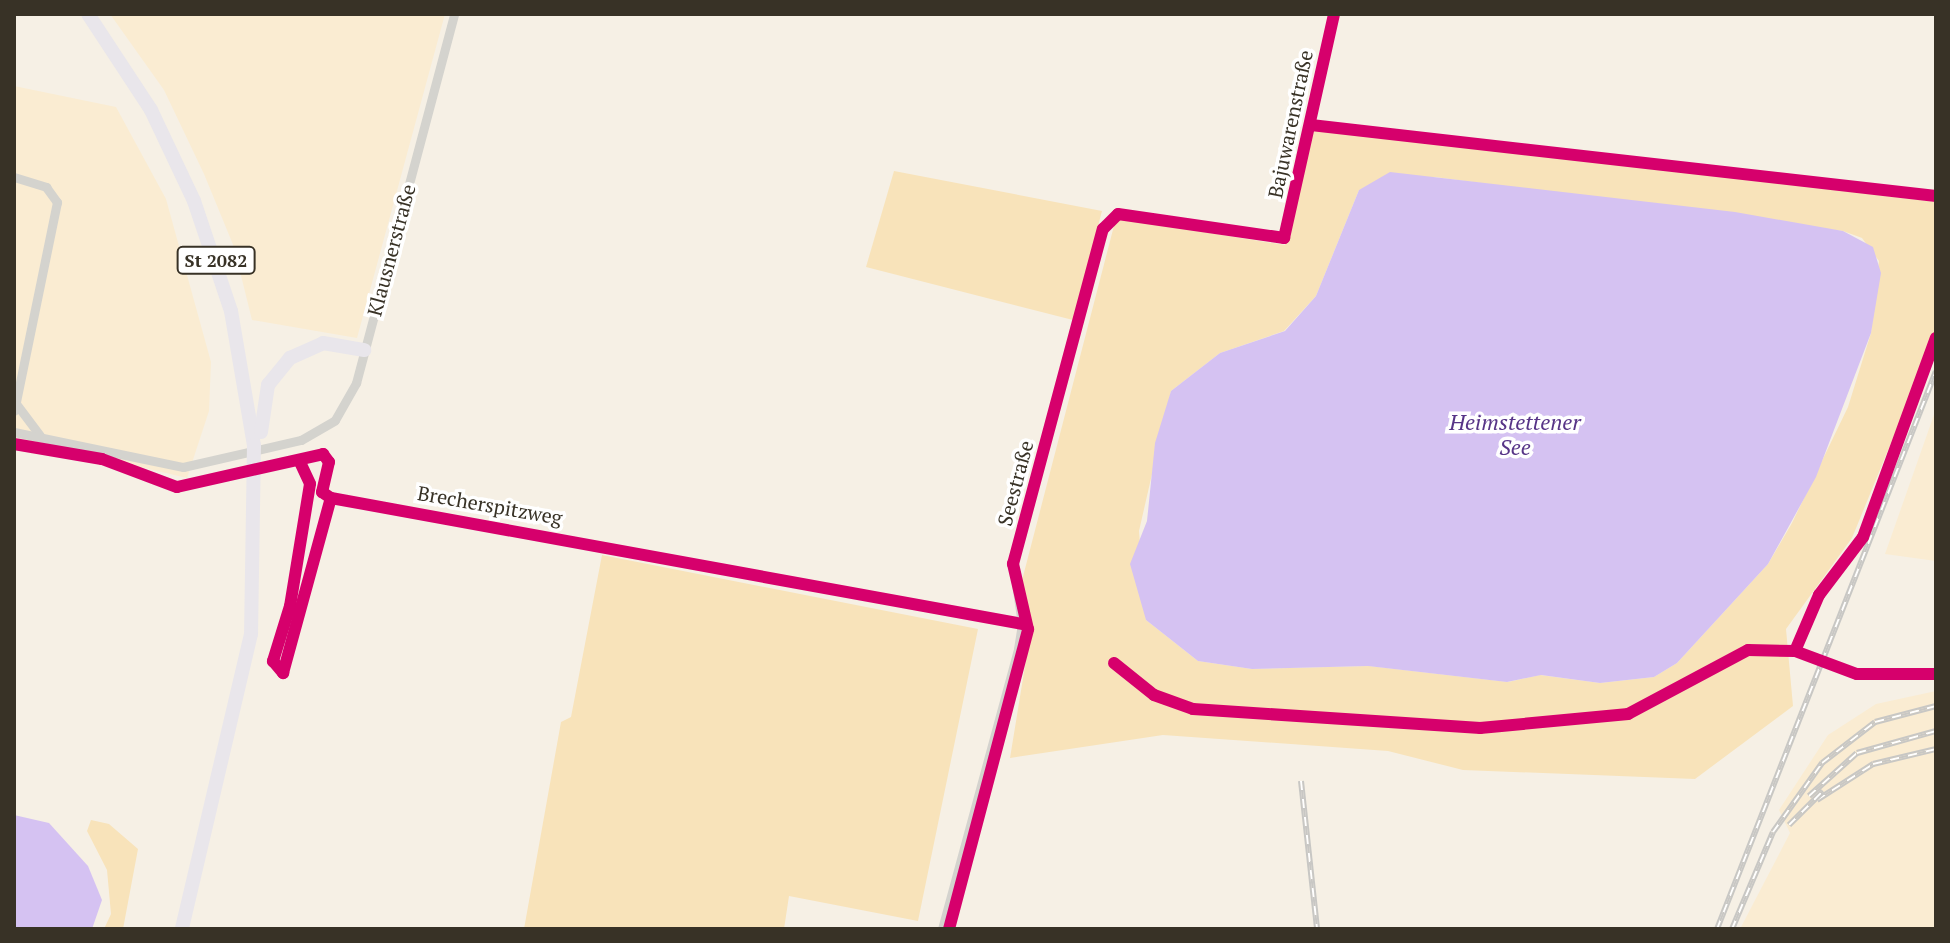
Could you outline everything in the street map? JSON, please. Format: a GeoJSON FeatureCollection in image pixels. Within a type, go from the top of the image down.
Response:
{"type":"FeatureCollection","features":[{"type":"Feature","properties":{"kind":"main road","name":"St 2082"},"geometry":{"type":"LineString","coordinates":[[88,14],[151,110],[214,255],[242,358],[257,503],[245,671],[182,929]]}},
{"type":"Feature","properties":{"kind":"main road"},"geometry":{"type":"LineString","coordinates":[[257,503],[264,481],[262,403],[278,370],[323,343],[364,350]]}},
{"type":"Feature","properties":{"kind":"street","name":"Klausnerstraße"},"geometry":{"type":"LineString","coordinates":[[40,435],[171,467],[277,447],[335,420],[352,395],[454,14]]}},
{"type":"Feature","properties":{"kind":"street","name":"Bajuwarenstraße"},"geometry":{"type":"LineString","coordinates":[[1280,240],[1334,14]]}},
{"type":"Feature","properties":{"kind":"street"},"geometry":{"type":"LineString","coordinates":[[14,177],[46,187],[57,202],[16,408],[40,435]]}},
{"type":"Feature","properties":{"kind":"street","name":"Seestraße"},"geometry":{"type":"LineString","coordinates":[[942,929],[1018,649],[1022,624],[1013,564],[1106,222],[1118,214],[1280,240]]}},
{"type":"Feature","properties":{"kind":"street"},"geometry":{"type":"LineString","coordinates":[[14,432],[40,435]]}},
{"type":"Feature","properties":{"kind":"shaded area"},"geometry":{"type":"Polygon","coordinates":[[[110,14],[445,14],[357,338],[252,320],[234,247],[204,174],[164,90],[110,14]]]}},
{"type":"Feature","properties":{"kind":"shaded area"},"geometry":{"type":"Polygon","coordinates":[[[14,86],[116,107],[166,199],[211,362],[209,411],[187,478],[14,437],[14,86]]]}},
{"type":"Feature","properties":{"kind":"shaded area"},"geometry":{"type":"Polygon","coordinates":[[[1314,127],[1936,202],[1936,333],[1852,538],[1786,629],[1793,706],[1695,779],[1463,770],[1388,751],[1163,735],[1010,758],[1032,623],[1019,592],[1116,218],[1285,245],[1314,127]],[[1435,177],[1359,190],[1316,296],[1284,331],[1220,353],[1171,391],[1139,531],[1146,620],[1198,661],[1252,669],[1369,666],[1508,682],[1540,675],[1600,683],[1654,677],[1677,663],[1768,564],[1792,523],[1848,407],[1871,333],[1879,261],[1862,238],[1843,231],[1435,177]]]}},
{"type":"Feature","properties":{"kind":"shaded area"},"geometry":{"type":"Polygon","coordinates":[[[894,171],[1102,211],[1073,320],[866,267],[894,171]]]}},
{"type":"Feature","properties":{"kind":"shaded area"},"geometry":{"type":"Polygon","coordinates":[[[1936,409],[1936,561],[1885,554],[1936,409]]]}},
{"type":"Feature","properties":{"kind":"shaded area"},"geometry":{"type":"Polygon","coordinates":[[[602,555],[978,629],[918,921],[789,896],[784,929],[524,929],[561,722],[571,717],[602,555]]]}},
{"type":"Feature","properties":{"kind":"shaded area"},"geometry":{"type":"Polygon","coordinates":[[[1936,691],[1936,929],[1740,929],[1790,833],[1779,810],[1828,735],[1876,704],[1936,691]]]}},
{"type":"Feature","properties":{"kind":"shaded area"},"geometry":{"type":"Polygon","coordinates":[[[91,820],[109,824],[138,849],[123,929],[104,929],[111,914],[107,870],[87,831],[91,820]]]}},
{"type":"Feature","properties":{"kind":"water","name":"Heimstettener See"},"geometry":{"type":"Polygon","coordinates":[[[1390,172],[1735,212],[1843,231],[1873,247],[1881,273],[1871,333],[1816,477],[1768,564],[1677,663],[1654,677],[1600,683],[1541,675],[1507,682],[1368,666],[1252,669],[1198,661],[1146,620],[1130,564],[1147,521],[1155,443],[1171,391],[1220,353],[1285,331],[1316,296],[1359,190],[1390,172]]]}},
{"type":"Feature","properties":{"kind":"water"},"geometry":{"type":"Polygon","coordinates":[[[14,815],[49,823],[88,866],[102,900],[92,929],[14,929],[14,815]]]}},
{"type":"Feature","properties":{"kind":"railway"},"geometry":{"type":"LineString","coordinates":[[1717,929],[1936,371]]}},
{"type":"Feature","properties":{"kind":"railway"},"geometry":{"type":"LineString","coordinates":[[1732,929],[1773,832],[1822,763],[1875,722],[1936,706]]}},
{"type":"Feature","properties":{"kind":"railway"},"geometry":{"type":"LineString","coordinates":[[1809,796],[1857,753],[1936,731]]}},
{"type":"Feature","properties":{"kind":"railway"},"geometry":{"type":"LineString","coordinates":[[1817,800],[1873,764],[1936,749]]}},
{"type":"Feature","properties":{"kind":"railway"},"geometry":{"type":"LineString","coordinates":[[1301,781],[1317,929]]}},
{"type":"Feature","properties":{"kind":"railway"},"geometry":{"type":"LineString","coordinates":[[1789,825],[1823,791]]}},
{"type":"Feature","properties":{"kind":"cycle path"},"geometry":{"type":"LineString","coordinates":[[949,929],[1028,629],[1013,564],[1103,229],[1118,214],[1284,238],[1334,14]]}},
{"type":"Feature","properties":{"kind":"cycle path"},"geometry":{"type":"LineString","coordinates":[[1311,125],[1936,196]]}},
{"type":"Feature","properties":{"kind":"cycle path"},"geometry":{"type":"LineString","coordinates":[[1795,651],[1819,595],[1863,537],[1936,338]]}},
{"type":"Feature","properties":{"kind":"cycle path","name":"Brecherspitzweg"},"geometry":{"type":"LineString","coordinates":[[14,444],[102,459],[177,487],[323,454],[329,462],[322,492],[331,498],[1022,624]]}},
{"type":"Feature","properties":{"kind":"cycle path"},"geometry":{"type":"LineString","coordinates":[[299,460],[310,484],[290,606],[273,661],[283,673],[331,498]]}},
{"type":"Feature","properties":{"kind":"cycle path"},"geometry":{"type":"LineString","coordinates":[[1114,663],[1154,695],[1193,709],[1480,728],[1628,714],[1748,650],[1795,651],[1857,674],[1936,674]]}}]}
